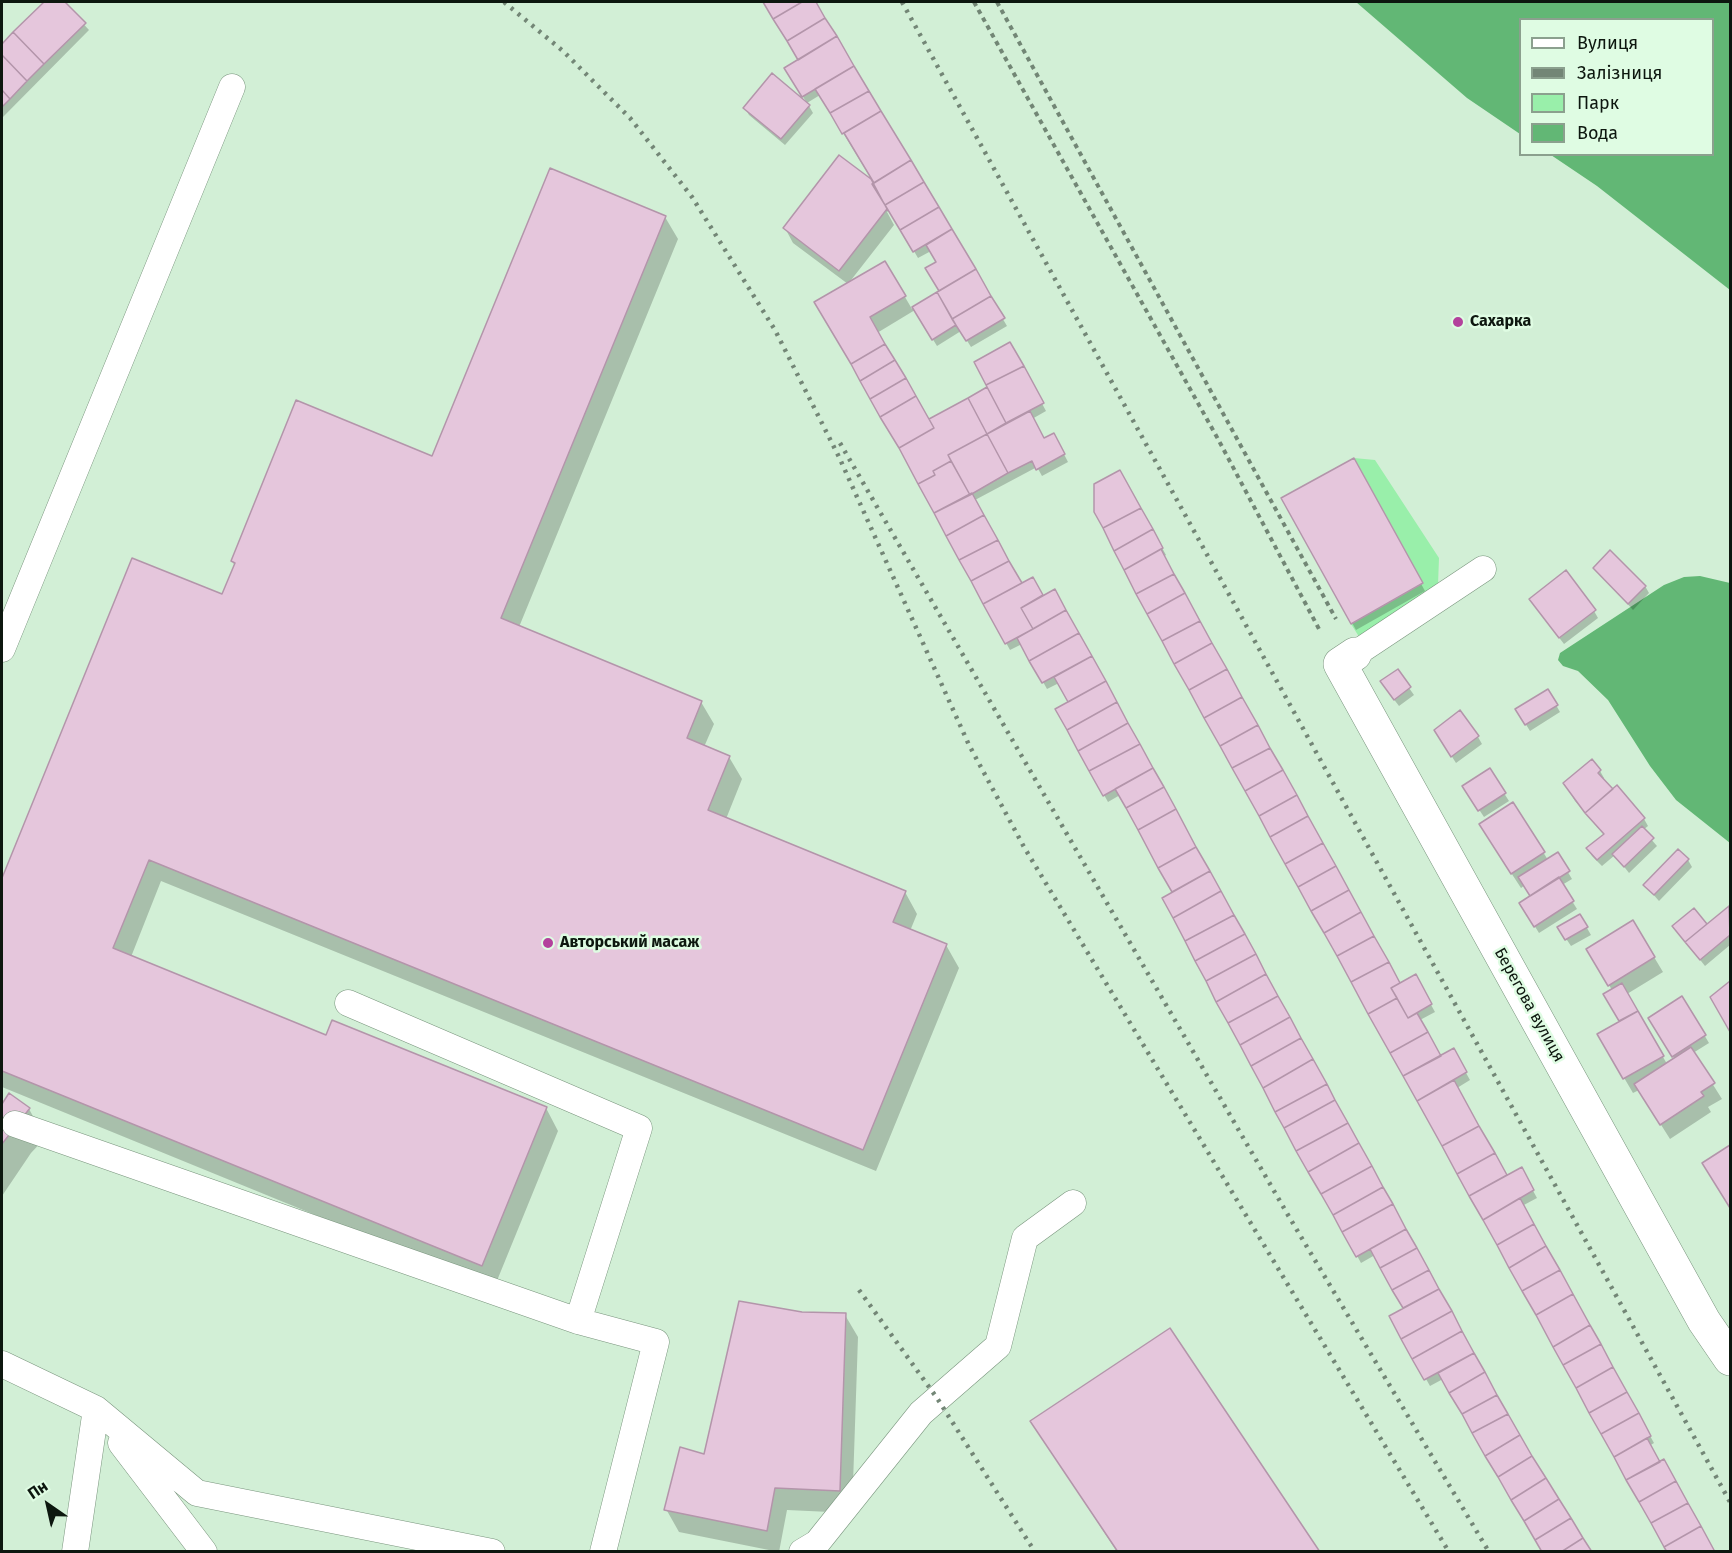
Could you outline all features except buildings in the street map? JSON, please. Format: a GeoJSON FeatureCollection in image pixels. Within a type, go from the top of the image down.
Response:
{"type":"FeatureCollection","features":[{"type":"Feature","properties":{"kind":"street","name":"Берегова вулиця"},"geometry":{"type":"LineString","coordinates":[[1347,659],[1678,1274],[1704,1321],[1731,1359]]}},
{"type":"Feature","properties":{"kind":"lane"},"geometry":{"type":"LineString","coordinates":[[2,649],[232,87]]}},
{"type":"Feature","properties":{"kind":"lane"},"geometry":{"type":"LineString","coordinates":[[1347,659],[1483,569]]}},
{"type":"Feature","properties":{"kind":"lane"},"geometry":{"type":"LineString","coordinates":[[348,1003],[639,1128],[578,1321]]}},
{"type":"Feature","properties":{"kind":"lane"},"geometry":{"type":"LineString","coordinates":[[15,1124],[578,1321],[656,1342],[603,1551]]}},
{"type":"Feature","properties":{"kind":"lane"},"geometry":{"type":"LineString","coordinates":[[802,1551],[817,1543],[921,1413],[998,1346],[1025,1238],[1073,1203]]}},
{"type":"Feature","properties":{"kind":"lane"},"geometry":{"type":"LineString","coordinates":[[2,1364],[96,1409],[197,1493],[492,1551]]}},
{"type":"Feature","properties":{"kind":"lane"},"geometry":{"type":"LineString","coordinates":[[75,1551],[96,1409]]}},
{"type":"Feature","properties":{"kind":"lane"},"geometry":{"type":"LineString","coordinates":[[96,1409],[204,1551]]}},
{"type":"Feature","properties":{"kind":"path"},"geometry":{"type":"LineString","coordinates":[[974,2],[1218,439],[1324,639],[1347,659]]}},
{"type":"Feature","properties":{"kind":"path"},"geometry":{"type":"LineString","coordinates":[[997,2],[1284,519],[1347,659]]}},
{"type":"Feature","properties":{"kind":"green space"},"geometry":{"type":"Polygon","coordinates":[[[1354,458],[1375,460],[1439,558],[1438,585],[1363,643],[1351,624],[1422,583],[1354,458]]]}},
{"type":"Feature","properties":{"kind":"water"},"geometry":{"type":"Polygon","coordinates":[[[1356,2],[1730,2],[1730,290],[1597,186],[1552,156],[1714,156],[1714,18],[1519,18],[1519,133],[1467,98],[1356,2]]]}},
{"type":"Feature","properties":{"kind":"water"},"geometry":{"type":"Polygon","coordinates":[[[1700,576],[1730,583],[1730,843],[1676,800],[1650,766],[1608,700],[1578,671],[1563,666],[1558,660],[1560,653],[1664,585],[1684,577],[1700,576]]]}},
{"type":"Feature","properties":{"kind":"railway"},"geometry":{"type":"LineString","coordinates":[[504,2],[563,51],[630,118],[692,197],[775,330],[839,457],[969,745],[1024,847],[1449,1552]]}},
{"type":"Feature","properties":{"kind":"railway"},"geometry":{"type":"LineString","coordinates":[[902,2],[1730,1502]]}},
{"type":"Feature","properties":{"kind":"railway"},"geometry":{"type":"LineString","coordinates":[[840,443],[1288,1215],[1489,1552]]}},
{"type":"Feature","properties":{"kind":"railway"},"geometry":{"type":"LineString","coordinates":[[859,1290],[937,1398],[1035,1552]]}},
{"type":"Feature","properties":{"kind":"place","name":"Сахарка"},"geometry":{"type":"Point","coordinates":[1458,322]}},
{"type":"Feature","properties":{"kind":"place","name":"Авторський масаж"},"geometry":{"type":"Point","coordinates":[548,943]}}]}
